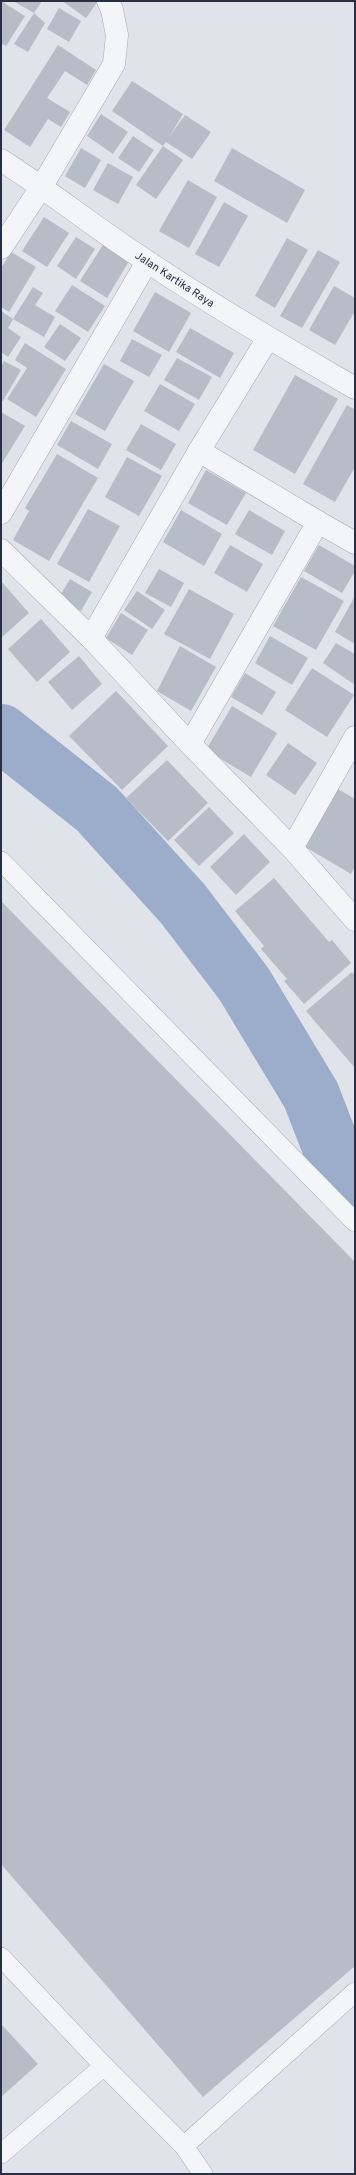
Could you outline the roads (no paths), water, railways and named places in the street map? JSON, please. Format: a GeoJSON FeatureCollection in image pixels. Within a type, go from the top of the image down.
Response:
{"type":"FeatureCollection","features":[{"type":"Feature","properties":{"kind":"street"},"geometry":{"type":"LineString","coordinates":[[1,248],[42,186],[114,64],[117,35],[112,10],[108,1]]}},
{"type":"Feature","properties":{"kind":"street","name":"Jalan Kartika Raya"},"geometry":{"type":"LineString","coordinates":[[1,160],[42,186],[147,262],[268,338],[355,388]]}},
{"type":"Feature","properties":{"kind":"street"},"geometry":{"type":"LineString","coordinates":[[1,513],[147,262]]}},
{"type":"Feature","properties":{"kind":"street"},"geometry":{"type":"LineString","coordinates":[[90,638],[199,451],[268,338]]}},
{"type":"Feature","properties":{"kind":"street"},"geometry":{"type":"LineString","coordinates":[[199,451],[355,543]]}},
{"type":"Feature","properties":{"kind":"street"},"geometry":{"type":"LineString","coordinates":[[190,744],[318,522]]}},
{"type":"Feature","properties":{"kind":"street"},"geometry":{"type":"LineString","coordinates":[[1,550],[90,638],[190,744],[292,848],[355,920]]}},
{"type":"Feature","properties":{"kind":"street"},"geometry":{"type":"LineString","coordinates":[[292,848],[355,737]]}},
{"type":"Feature","properties":{"kind":"lane"},"geometry":{"type":"LineString","coordinates":[[1,861],[355,1222]]}},
{"type":"Feature","properties":{"kind":"lane"},"geometry":{"type":"LineString","coordinates":[[1,1957],[104,2066],[184,2146],[203,2174]]}},
{"type":"Feature","properties":{"kind":"lane"},"geometry":{"type":"LineString","coordinates":[[184,2146],[355,1992]]}},
{"type":"Feature","properties":{"kind":"lane"},"geometry":{"type":"LineString","coordinates":[[1,2154],[104,2066]]}},
{"type":"Feature","properties":{"kind":"waterway"},"geometry":{"type":"LineString","coordinates":[[1,733],[97,809],[183,904],[244,984],[311,1095],[337,1162],[355,1184]]}}]}
